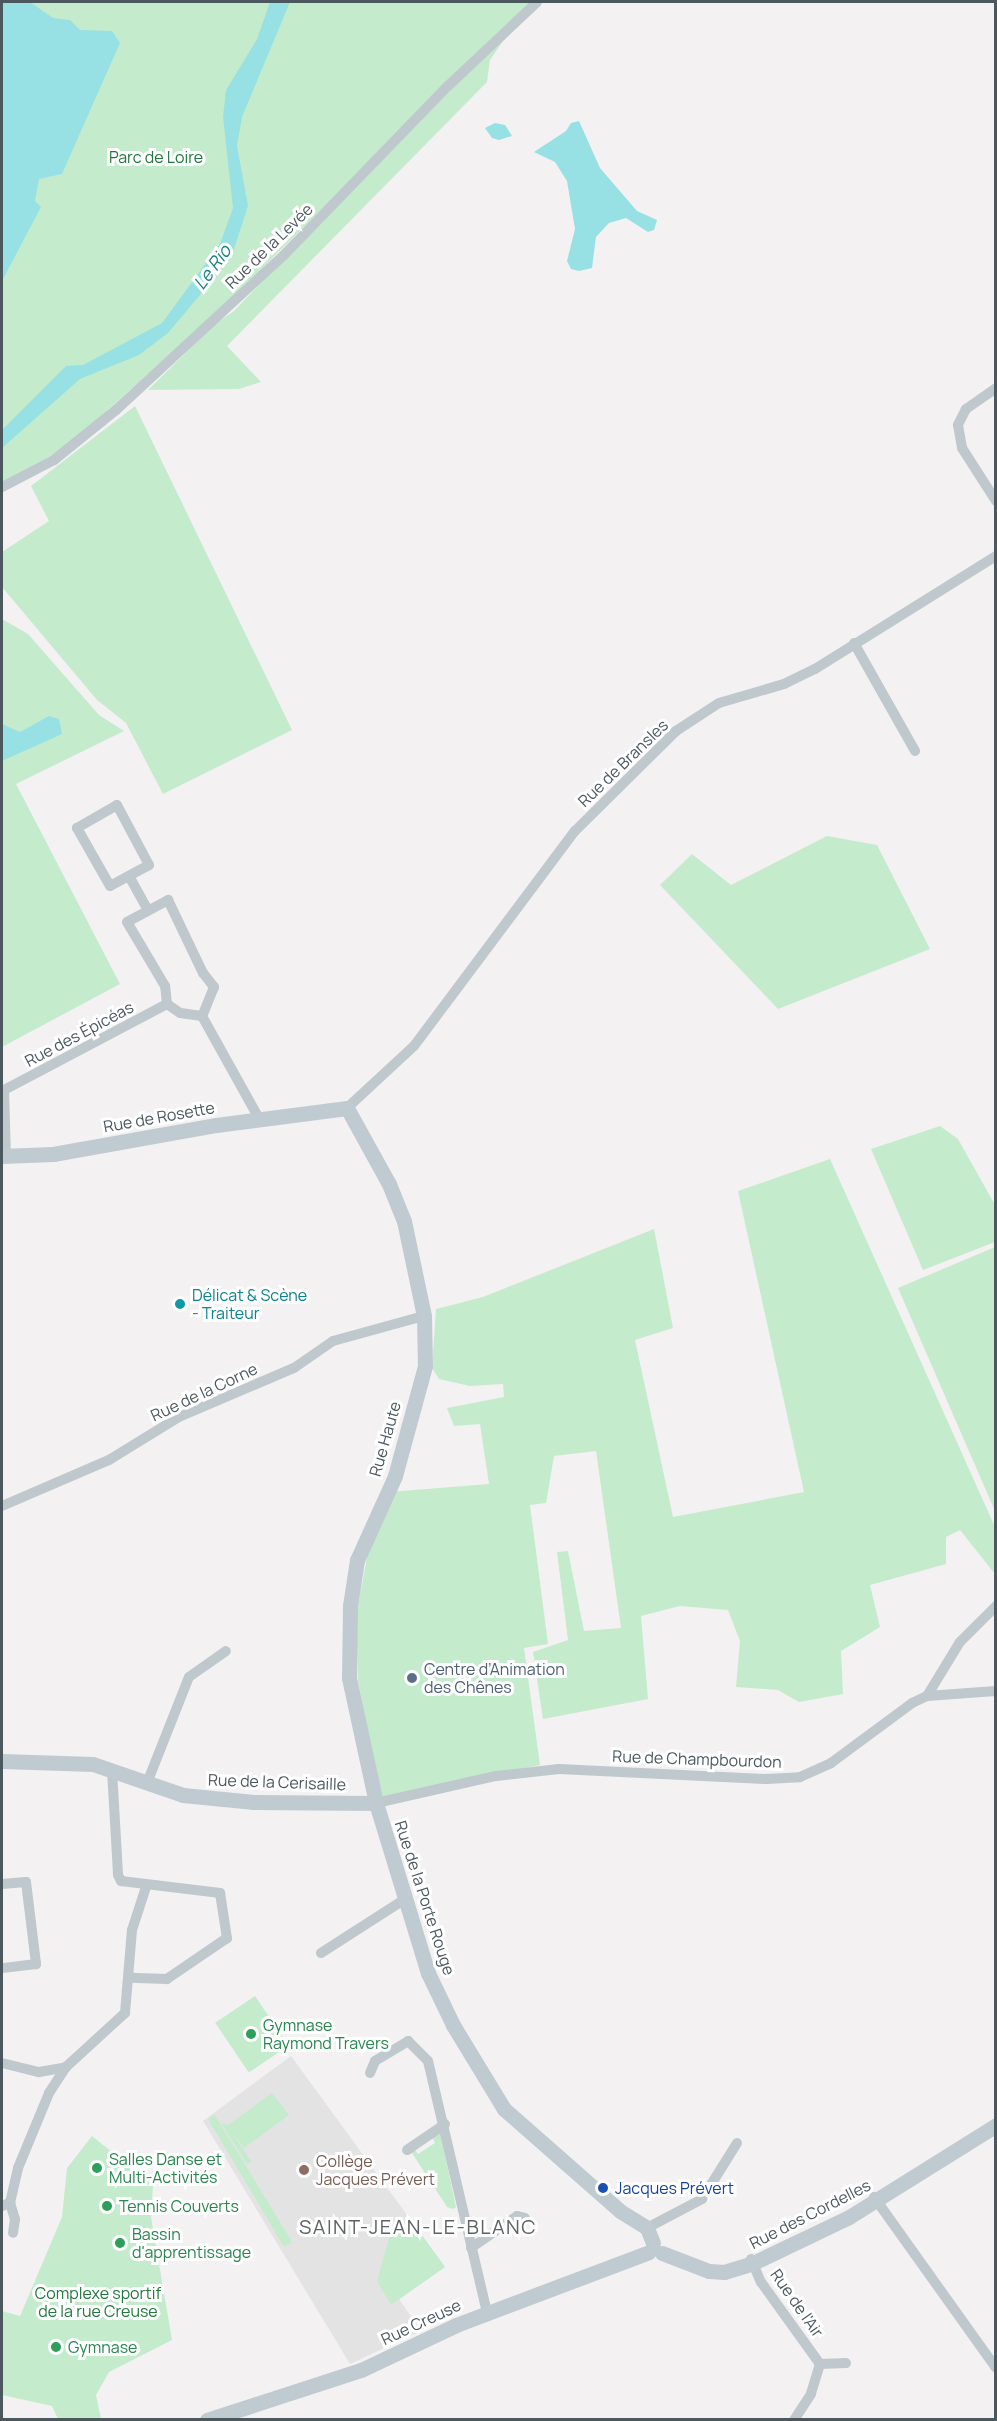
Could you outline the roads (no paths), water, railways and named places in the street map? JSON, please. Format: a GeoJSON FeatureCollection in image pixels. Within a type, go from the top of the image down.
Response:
{"type":"FeatureCollection","features":[{"type":"Feature","properties":{"kind":"street","name":"Rue de la Levée"},"geometry":{"type":"LineString","coordinates":[[2,487],[54,460],[116,410],[283,256],[448,86],[537,2]]}},
{"type":"Feature","properties":{"kind":"street"},"geometry":{"type":"LineString","coordinates":[[996,388],[966,409],[958,425],[962,448],[996,501]]}},
{"type":"Feature","properties":{"kind":"street","name":"Rue de Bransles"},"geometry":{"type":"LineString","coordinates":[[352,1103],[414,1046],[575,831],[676,730],[719,703],[784,684],[996,556]]}},
{"type":"Feature","properties":{"kind":"street"},"geometry":{"type":"LineString","coordinates":[[854,643],[915,751]]}},
{"type":"Feature","properties":{"kind":"street"},"geometry":{"type":"LineString","coordinates":[[117,805],[149,865],[129,876],[110,886],[77,828],[117,805]]}},
{"type":"Feature","properties":{"kind":"street"},"geometry":{"type":"LineString","coordinates":[[129,876],[148,910]]}},
{"type":"Feature","properties":{"kind":"street"},"geometry":{"type":"LineString","coordinates":[[168,900],[203,973],[214,987],[202,1016],[180,1013],[167,1004],[165,986],[127,922],[168,900]]}},
{"type":"Feature","properties":{"kind":"street","name":"Rue des Épicéas"},"geometry":{"type":"LineString","coordinates":[[4,1156],[3,1091],[167,1004]]}},
{"type":"Feature","properties":{"kind":"street"},"geometry":{"type":"LineString","coordinates":[[202,1016],[260,1120]]}},
{"type":"Feature","properties":{"kind":"street","name":"Rue de Rosette"},"geometry":{"type":"LineString","coordinates":[[4,1156],[53,1154],[260,1120],[324,1113],[352,1103]]}},
{"type":"Feature","properties":{"kind":"street","name":"Rue Haute"},"geometry":{"type":"LineString","coordinates":[[352,1103],[404,1221],[424,1316],[425,1366],[395,1476],[357,1560],[351,1597],[349,1678],[376,1803]]}},
{"type":"Feature","properties":{"kind":"street","name":"Rue de la Corne"},"geometry":{"type":"LineString","coordinates":[[2,1506],[109,1460],[178,1417],[294,1368],[333,1341],[424,1316]]}},
{"type":"Feature","properties":{"kind":"street"},"geometry":{"type":"LineString","coordinates":[[927,1696],[960,1642],[996,1606]]}},
{"type":"Feature","properties":{"kind":"street"},"geometry":{"type":"LineString","coordinates":[[147,1783],[189,1677],[226,1651]]}},
{"type":"Feature","properties":{"kind":"street","name":"Rue de Champbourdon"},"geometry":{"type":"LineString","coordinates":[[376,1803],[496,1776],[559,1769],[766,1779],[800,1777],[831,1763],[894,1712],[927,1696],[996,1691]]}},
{"type":"Feature","properties":{"kind":"street","name":"Rue de la Cerisaille"},"geometry":{"type":"LineString","coordinates":[[2,1761],[76,1762],[112,1770],[183,1795],[254,1802],[376,1803]]}},
{"type":"Feature","properties":{"kind":"street"},"geometry":{"type":"LineString","coordinates":[[112,1770],[118,1875],[121,1881],[146,1887],[220,1893],[226,1938],[167,1979],[130,1978]]}},
{"type":"Feature","properties":{"kind":"street","name":"Rue de la Porte Rouge"},"geometry":{"type":"LineString","coordinates":[[376,1803],[428,1973],[453,2025],[504,2109],[653,2244]]}},
{"type":"Feature","properties":{"kind":"street"},"geometry":{"type":"LineString","coordinates":[[2,1884],[26,1882],[36,1964],[2,1968]]}},
{"type":"Feature","properties":{"kind":"street"},"geometry":{"type":"LineString","coordinates":[[12,2232],[15,2219],[6,2205],[18,2168],[49,2093],[66,2067],[125,2013],[130,1978],[132,1930],[146,1887]]}},
{"type":"Feature","properties":{"kind":"street"},"geometry":{"type":"LineString","coordinates":[[321,1953],[405,1899]]}},
{"type":"Feature","properties":{"kind":"street"},"geometry":{"type":"LineString","coordinates":[[370,2073],[375,2061],[397,2045],[408,2041],[415,2044],[428,2061],[445,2124],[487,2312]]}},
{"type":"Feature","properties":{"kind":"street"},"geometry":{"type":"LineString","coordinates":[[2,2063],[39,2072],[66,2067]]}},
{"type":"Feature","properties":{"kind":"street"},"geometry":{"type":"LineString","coordinates":[[39,2072],[49,2093]]}},
{"type":"Feature","properties":{"kind":"street"},"geometry":{"type":"LineString","coordinates":[[407,2150],[445,2124]]}},
{"type":"Feature","properties":{"kind":"street","name":"Rue des Cordelles"},"geometry":{"type":"LineString","coordinates":[[653,2244],[709,2271],[730,2271],[875,2199],[994,2130]]}},
{"type":"Feature","properties":{"kind":"street"},"geometry":{"type":"LineString","coordinates":[[653,2244],[702,2199],[737,2143]]}},
{"type":"Feature","properties":{"kind":"street"},"geometry":{"type":"LineString","coordinates":[[875,2199],[996,2368]]}},
{"type":"Feature","properties":{"kind":"street"},"geometry":{"type":"LineString","coordinates":[[471,2248],[517,2216],[525,2218]]}},
{"type":"Feature","properties":{"kind":"street","name":"Rue Creuse"},"geometry":{"type":"LineString","coordinates":[[207,2420],[361,2370],[487,2312],[653,2244]]}},
{"type":"Feature","properties":{"kind":"street","name":"Rue de l'Air"},"geometry":{"type":"LineString","coordinates":[[751,2261],[761,2282],[820,2364]]}},
{"type":"Feature","properties":{"kind":"street"},"geometry":{"type":"LineString","coordinates":[[794,2420],[811,2394],[820,2364],[846,2363]]}},
{"type":"Feature","properties":{"kind":"water"},"geometry":{"type":"Polygon","coordinates":[[[2,2],[30,2],[53,18],[70,20],[80,30],[112,31],[120,43],[62,174],[39,179],[35,201],[41,207],[2,281],[2,2]]]}},
{"type":"Feature","properties":{"kind":"water","name":"Le Rio"},"geometry":{"type":"Polygon","coordinates":[[[270,2],[290,2],[242,117],[237,146],[248,206],[231,258],[168,333],[139,355],[80,379],[2,448],[2,430],[66,366],[83,365],[162,323],[220,244],[233,208],[223,117],[226,90],[257,39],[270,2]]]}},
{"type":"Feature","properties":{"kind":"water"},"geometry":{"type":"Polygon","coordinates":[[[579,121],[600,168],[637,211],[657,220],[654,230],[648,232],[626,218],[609,223],[596,237],[592,268],[579,271],[571,269],[567,261],[575,229],[567,181],[555,162],[534,152],[566,131],[571,123],[579,121]]]}},
{"type":"Feature","properties":{"kind":"water"},"geometry":{"type":"Polygon","coordinates":[[[495,123],[505,125],[512,136],[499,140],[492,138],[485,128],[495,123]]]}},
{"type":"Feature","properties":{"kind":"water"},"geometry":{"type":"Polygon","coordinates":[[[49,716],[59,719],[62,734],[2,761],[2,724],[20,732],[49,716]]]}},
{"type":"Feature","properties":{"kind":"place","name":"Délicat & Scène - Traiteur"},"geometry":{"type":"Point","coordinates":[180,1304]}},
{"type":"Feature","properties":{"kind":"place","name":"Centre d’Animation des Chênes"},"geometry":{"type":"Point","coordinates":[412,1678]}},
{"type":"Feature","properties":{"kind":"place","name":"Gymnase Raymond Travers"},"geometry":{"type":"Point","coordinates":[251,2034]}},
{"type":"Feature","properties":{"kind":"place","name":"Salles Danse et Multi-Activités"},"geometry":{"type":"Point","coordinates":[97,2168]}},
{"type":"Feature","properties":{"kind":"place","name":"Collège Jacques Prévert"},"geometry":{"type":"Point","coordinates":[304,2170]}},
{"type":"Feature","properties":{"kind":"place","name":"Jacques Prévert"},"geometry":{"type":"Point","coordinates":[603,2188]}},
{"type":"Feature","properties":{"kind":"place","name":"Tennis Couverts"},"geometry":{"type":"Point","coordinates":[107,2206]}},
{"type":"Feature","properties":{"kind":"place","name":"Bassin d'apprentissage"},"geometry":{"type":"Point","coordinates":[120,2243]}},
{"type":"Feature","properties":{"kind":"place","name":"Gymnase"},"geometry":{"type":"Point","coordinates":[56,2347]}},
{"type":"Feature","properties":{"kind":"district","name":"SAINT-JEAN-LE-BLANC"},"geometry":{"type":"Point","coordinates":[418,2226]}},
{"type":"Feature","properties":{"kind":"park label","name":"Parc de Loire"},"geometry":{"type":"Point","coordinates":[156,157]}},
{"type":"Feature","properties":{"kind":"park label","name":"Complexe sportif de la rue Creuse"},"geometry":{"type":"Point","coordinates":[98,2302]}}]}
